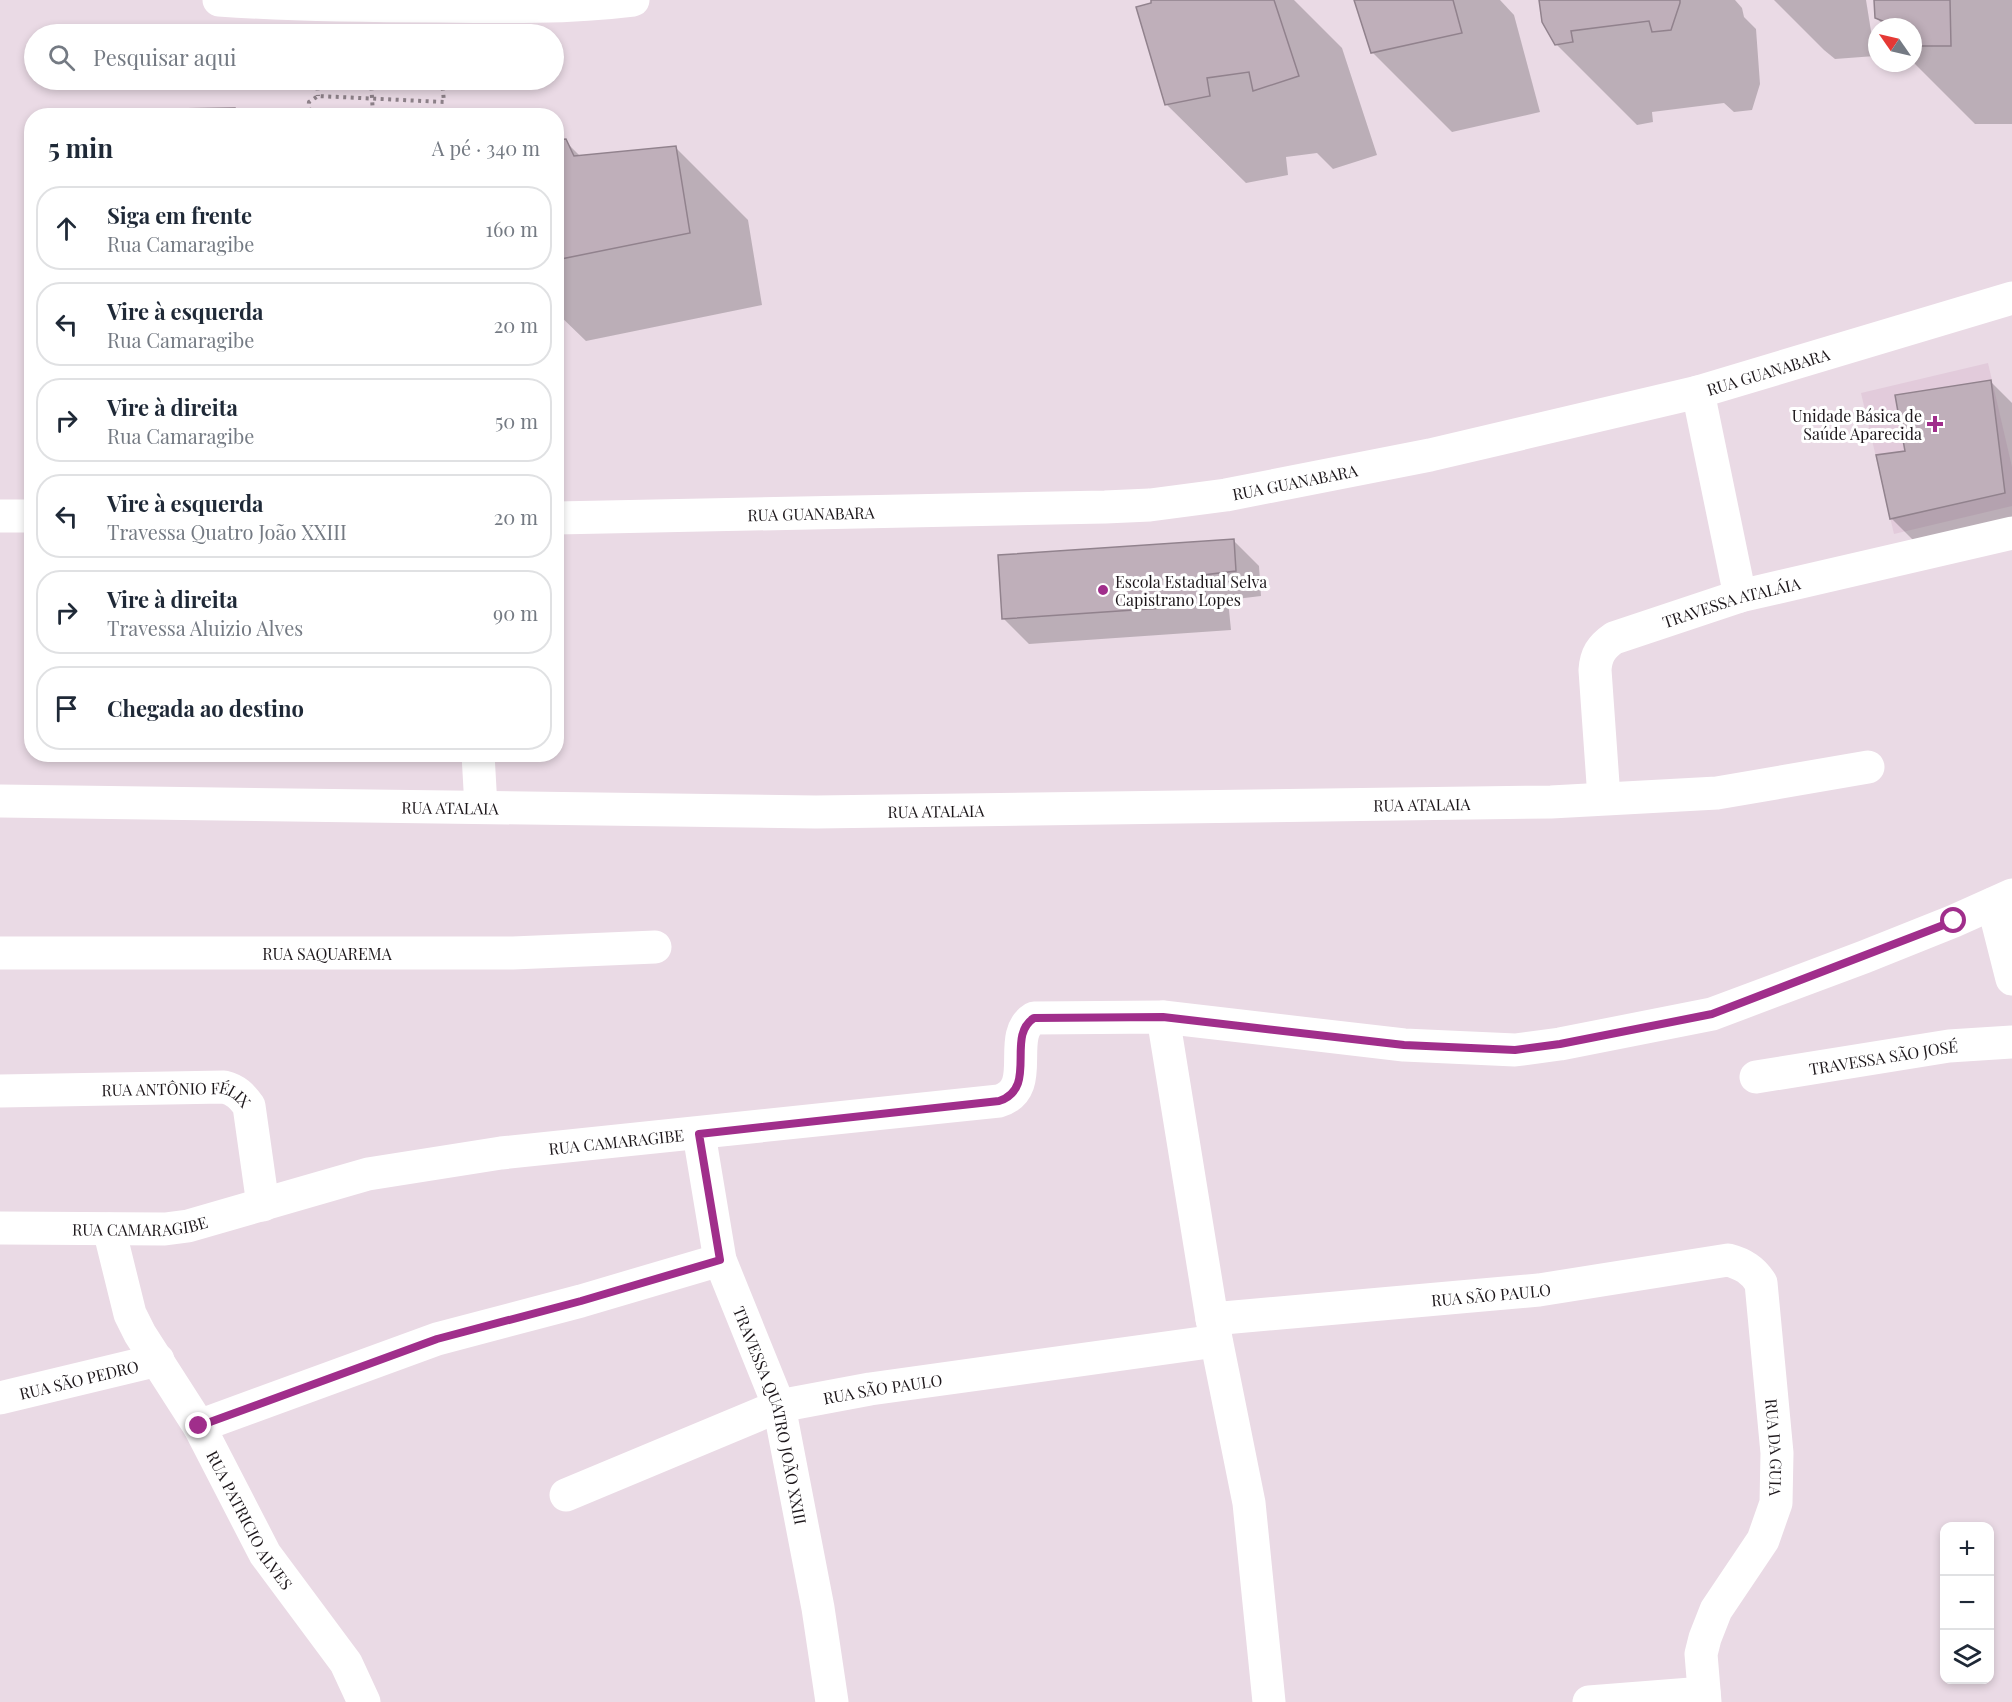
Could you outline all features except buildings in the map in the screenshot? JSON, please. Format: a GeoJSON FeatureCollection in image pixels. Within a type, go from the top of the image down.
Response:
{"type":"FeatureCollection","features":[{"type":"Feature","properties":{"kind":"street"},"geometry":{"type":"LineString","coordinates":[[219,0],[345,6],[509,7],[561,6],[633,0]]}},
{"type":"Feature","properties":{"kind":"street","name":"RUA GUANABARA"},"geometry":{"type":"LineString","coordinates":[[564,518],[1094,508],[1150,505],[1226,495],[1430,455],[1698,392],[2012,298]]}},
{"type":"Feature","properties":{"kind":"street"},"geometry":{"type":"LineString","coordinates":[[1698,392],[1740,596]]}},
{"type":"Feature","properties":{"kind":"street"},"geometry":{"type":"LineString","coordinates":[[0,516],[24,516]]}},
{"type":"Feature","properties":{"kind":"street","name":"TRAVESSA ATALÁIA"},"geometry":{"type":"LineString","coordinates":[[1604,798],[1595,670],[1600,650],[1614,638],[1740,596],[2012,533]]}},
{"type":"Feature","properties":{"kind":"street"},"geometry":{"type":"LineString","coordinates":[[478,762],[481,807]]}},
{"type":"Feature","properties":{"kind":"street","name":"RUA ATALAIA"},"geometry":{"type":"LineString","coordinates":[[0,801],[816,812],[1551,802],[1717,793],[1868,767]]}},
{"type":"Feature","properties":{"kind":"street"},"geometry":{"type":"LineString","coordinates":[[2003,899],[2012,979]]}},
{"type":"Feature","properties":{"kind":"street","name":"RUA CAMARAGIBE"},"geometry":{"type":"LineString","coordinates":[[0,1228],[165,1229],[188,1226],[368,1174],[501,1153],[999,1101],[1011,1096],[1017,1087],[1024,1028],[1034,1018],[1163,1017],[1404,1045],[1515,1050],[1560,1044],[1712,1014],[1864,957],[2003,899]]}},
{"type":"Feature","properties":{"kind":"street","name":"RUA SAQUAREMA"},"geometry":{"type":"LineString","coordinates":[[0,952],[513,953],[655,947]]}},
{"type":"Feature","properties":{"kind":"street"},"geometry":{"type":"LineString","coordinates":[[1163,1017],[1214,1330],[1249,1503],[1269,1702]]}},
{"type":"Feature","properties":{"kind":"street","name":"TRAVESSA SÃO JOSÉ"},"geometry":{"type":"LineString","coordinates":[[1756,1077],[1949,1046],[2012,1041]]}},
{"type":"Feature","properties":{"kind":"street","name":"RUA ANTÔNIO FÉLIX"},"geometry":{"type":"LineString","coordinates":[[0,1090],[224,1087],[233,1089],[249,1106],[263,1205]]}},
{"type":"Feature","properties":{"kind":"street","name":"TRAVESSA QUATRO JOÃO XXIII"},"geometry":{"type":"LineString","coordinates":[[699,1134],[720,1260],[779,1406],[818,1608],[832,1702]]}},
{"type":"Feature","properties":{"kind":"street","name":"RUA PATRICIO ALVES"},"geometry":{"type":"LineString","coordinates":[[109,1229],[130,1314],[199,1426],[265,1554],[346,1663],[364,1702]]}},
{"type":"Feature","properties":{"kind":"street"},"geometry":{"type":"LineString","coordinates":[[199,1426],[437,1339],[581,1301],[720,1260]]}},
{"type":"Feature","properties":{"kind":"street","name":"RUA SÃO PAULO"},"geometry":{"type":"LineString","coordinates":[[566,1495],[779,1406],[870,1389],[1214,1330],[1539,1290],[1728,1260],[1754,1272],[1761,1283]]}},
{"type":"Feature","properties":{"kind":"street","name":"RUA DA GUIA"},"geometry":{"type":"LineString","coordinates":[[1704,1698],[1701,1654],[1716,1610],[1763,1540],[1776,1503],[1776,1453],[1761,1283]]}},
{"type":"Feature","properties":{"kind":"street","name":"RUA SÃO PEDRO"},"geometry":{"type":"LineString","coordinates":[[0,1398],[158,1360]]}},
{"type":"Feature","properties":{"kind":"street"},"geometry":{"type":"LineString","coordinates":[[1589,1702],[1704,1698]]}},
{"type":"Feature","properties":{"kind":"path"},"geometry":{"type":"LineString","coordinates":[[318,90],[318,96]]}},
{"type":"Feature","properties":{"kind":"path"},"geometry":{"type":"LineString","coordinates":[[372,90],[373,108]]}},
{"type":"Feature","properties":{"kind":"path"},"geometry":{"type":"LineString","coordinates":[[309,108],[309,102],[318,96],[444,102],[443,90]]}},
{"type":"Feature","properties":{"kind":"shaded area","name":"Unidade Básica de Saúde Aparecida"},"geometry":{"type":"Polygon","coordinates":[[[1988,363],[2012,467],[2012,506],[1894,534],[1861,393],[1988,363]]]}},
{"type":"Feature","properties":{"kind":"place","name":"Unidade Básica de Saúde Aparecida"},"geometry":{"type":"Point","coordinates":[1935,424]}},
{"type":"Feature","properties":{"kind":"place","name":"Escola Estadual Selva Capistrano Lopes"},"geometry":{"type":"Point","coordinates":[1103,590]}},
{"type":"Feature","properties":{"kind":"route"},"geometry":{"type":"LineString","coordinates":[[199,1426],[437,1339],[581,1301],[720,1260],[699,1134],[999,1101],[1011,1096],[1017,1087],[1024,1028],[1034,1018],[1163,1017],[1404,1045],[1515,1050],[1560,1044],[1712,1014],[1954,921]]}}]}
